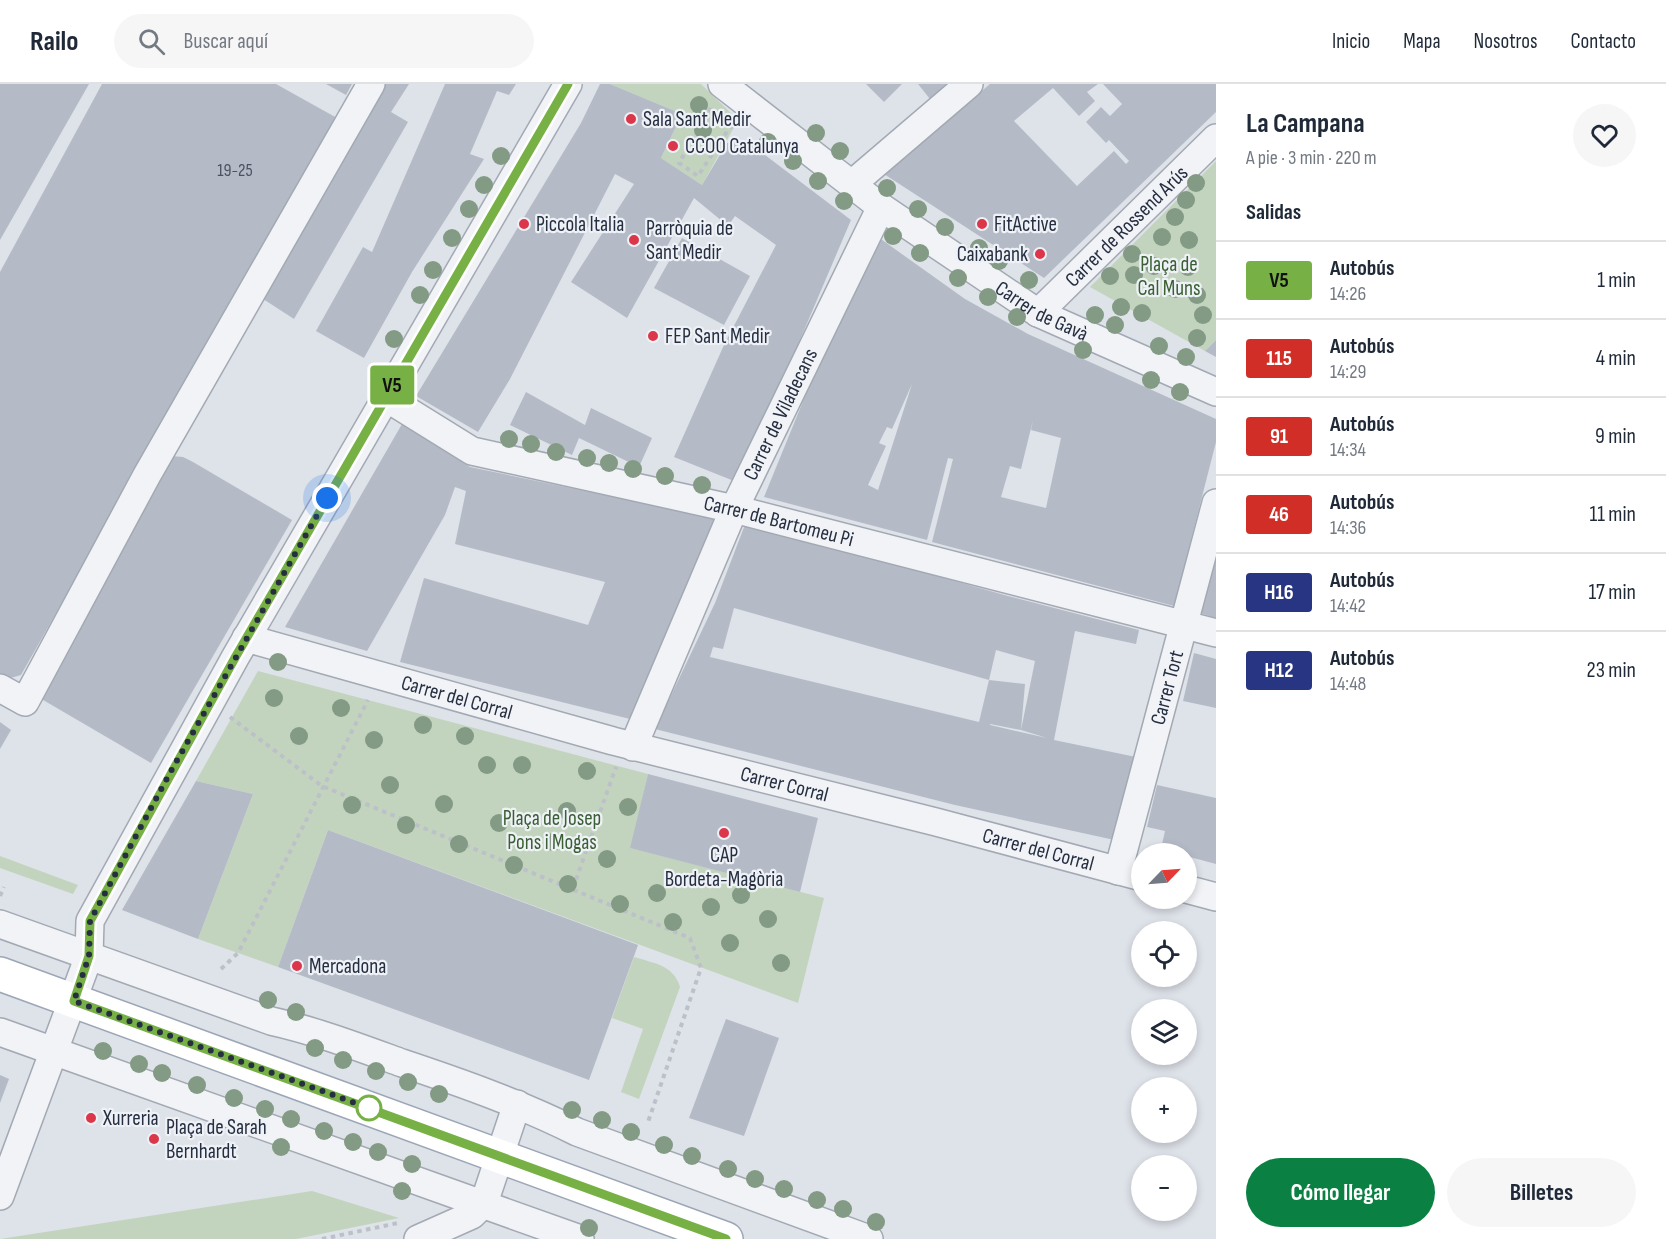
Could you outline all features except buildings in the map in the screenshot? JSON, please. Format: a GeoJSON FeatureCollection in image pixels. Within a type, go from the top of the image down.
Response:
{"type":"FeatureCollection","features":[{"type":"Feature","properties":{"kind":"main road"},"geometry":{"type":"LineString","coordinates":[[0,974],[726,1239]]}},
{"type":"Feature","properties":{"kind":"street"},"geometry":{"type":"LineString","coordinates":[[0,688],[25,702],[147,475],[371,84]]}},
{"type":"Feature","properties":{"kind":"street"},"geometry":{"type":"LineString","coordinates":[[0,1196],[89,956],[90,921],[246,638],[568,84]]}},
{"type":"Feature","properties":{"kind":"street"},"geometry":{"type":"LineString","coordinates":[[854,186],[859,178],[969,84]]}},
{"type":"Feature","properties":{"kind":"street","name":"Carrer de Gavà"},"geometry":{"type":"LineString","coordinates":[[725,91],[881,207],[1038,313],[1216,392]]}},
{"type":"Feature","properties":{"kind":"street","name":"Carrer de Rossend Arús"},"geometry":{"type":"LineString","coordinates":[[1038,313],[1216,138]]}},
{"type":"Feature","properties":{"kind":"street","name":"Carrer de Viladecans"},"geometry":{"type":"LineString","coordinates":[[631,745],[734,509],[881,207]]}},
{"type":"Feature","properties":{"kind":"street","name":"Carrer de Bartomeu Pi"},"geometry":{"type":"LineString","coordinates":[[385,397],[472,451],[734,509],[1216,633]]}},
{"type":"Feature","properties":{"kind":"street","name":"Carrer Tort"},"geometry":{"type":"LineString","coordinates":[[1130,874],[1183,626],[1216,503]]}},
{"type":"Feature","properties":{"kind":"street","name":"Carrer del Corral"},"geometry":{"type":"LineString","coordinates":[[246,638],[631,745]]}},
{"type":"Feature","properties":{"kind":"street","name":"Carrer Corral"},"geometry":{"type":"LineString","coordinates":[[631,745],[936,822]]}},
{"type":"Feature","properties":{"kind":"street","name":"Carrer del Corral"},"geometry":{"type":"LineString","coordinates":[[936,822],[1130,874]]}},
{"type":"Feature","properties":{"kind":"street"},"geometry":{"type":"LineString","coordinates":[[1197,892],[1216,897]]}},
{"type":"Feature","properties":{"kind":"street"},"geometry":{"type":"LineString","coordinates":[[0,924],[517,1104],[583,1134],[869,1239]]}},
{"type":"Feature","properties":{"kind":"street"},"geometry":{"type":"LineString","coordinates":[[0,1032],[580,1239]]}},
{"type":"Feature","properties":{"kind":"street"},"geometry":{"type":"LineString","coordinates":[[418,1234],[472,1215],[484,1203],[517,1104]]}},
{"type":"Feature","properties":{"kind":"path"},"geometry":{"type":"LineString","coordinates":[[725,91],[679,163],[698,176],[730,127]]}},
{"type":"Feature","properties":{"kind":"path"},"geometry":{"type":"LineString","coordinates":[[221,969],[238,952],[372,691]]}},
{"type":"Feature","properties":{"kind":"path"},"geometry":{"type":"LineString","coordinates":[[228,715],[322,786],[690,938],[700,968],[648,1122]]}},
{"type":"Feature","properties":{"kind":"path"},"geometry":{"type":"LineString","coordinates":[[573,888],[631,745]]}},
{"type":"Feature","properties":{"kind":"path"},"geometry":{"type":"LineString","coordinates":[[0,896],[4,887]]}},
{"type":"Feature","properties":{"kind":"path"},"geometry":{"type":"LineString","coordinates":[[322,1239],[418,1234]]}},
{"type":"Feature","properties":{"kind":"green space"},"geometry":{"type":"Polygon","coordinates":[[[610,84],[701,84],[738,120],[702,185],[661,158],[682,114],[610,84]]]}},
{"type":"Feature","properties":{"kind":"green space","name":"Plaça de Cal Muns"},"geometry":{"type":"Polygon","coordinates":[[[1216,161],[1216,340],[1205,351],[1090,287],[1216,161]]]}},
{"type":"Feature","properties":{"kind":"green space","name":"Plaça de Josep Pons i Mogas"},"geometry":{"type":"Polygon","coordinates":[[[258,671],[648,774],[631,848],[824,898],[798,1003],[328,830],[278,967],[198,939],[253,794],[196,781],[258,671]]]}},
{"type":"Feature","properties":{"kind":"green space"},"geometry":{"type":"Polygon","coordinates":[[[0,856],[78,885],[73,894],[0,868],[0,856]]]}},
{"type":"Feature","properties":{"kind":"green space"},"geometry":{"type":"Polygon","coordinates":[[[634,957],[668,969],[680,987],[639,1099],[621,1092],[643,1029],[612,1018],[634,957]]]}},
{"type":"Feature","properties":{"kind":"green space"},"geometry":{"type":"Polygon","coordinates":[[[312,1191],[399,1218],[296,1239],[0,1239],[312,1191]]]}},
{"type":"Feature","properties":{"kind":"bus line","name":"V5"},"geometry":{"type":"LineString","coordinates":[[568,84],[236,656],[90,921],[89,956],[74,1001],[726,1239]]}},
{"type":"Feature","properties":{"kind":"place","name":"Sala Sant Medir"},"geometry":{"type":"Point","coordinates":[631,119]}},
{"type":"Feature","properties":{"kind":"place","name":"CCOO Catalunya"},"geometry":{"type":"Point","coordinates":[673,146]}},
{"type":"Feature","properties":{"kind":"place","name":"Piccola Italia"},"geometry":{"type":"Point","coordinates":[524,224]}},
{"type":"Feature","properties":{"kind":"place","name":"FitActive"},"geometry":{"type":"Point","coordinates":[982,224]}},
{"type":"Feature","properties":{"kind":"place","name":"Parròquia de Sant Medir"},"geometry":{"type":"Point","coordinates":[634,240]}},
{"type":"Feature","properties":{"kind":"place","name":"Caixabank"},"geometry":{"type":"Point","coordinates":[1040,254]}},
{"type":"Feature","properties":{"kind":"place","name":"FEP Sant Medir"},"geometry":{"type":"Point","coordinates":[653,336]}},
{"type":"Feature","properties":{"kind":"place","name":"CAP Bordeta-Magòria"},"geometry":{"type":"Point","coordinates":[724,833]}},
{"type":"Feature","properties":{"kind":"place","name":"Mercadona"},"geometry":{"type":"Point","coordinates":[297,966]}},
{"type":"Feature","properties":{"kind":"place","name":"Xurreria"},"geometry":{"type":"Point","coordinates":[91,1118]}},
{"type":"Feature","properties":{"kind":"place","name":"Plaça de Sarah Bernhardt"},"geometry":{"type":"Point","coordinates":[154,1139]}},
{"type":"Feature","properties":{"kind":"route"},"geometry":{"type":"LineString","coordinates":[[327,498],[171,771],[90,921],[89,956],[74,1001],[369,1108]]}}]}
